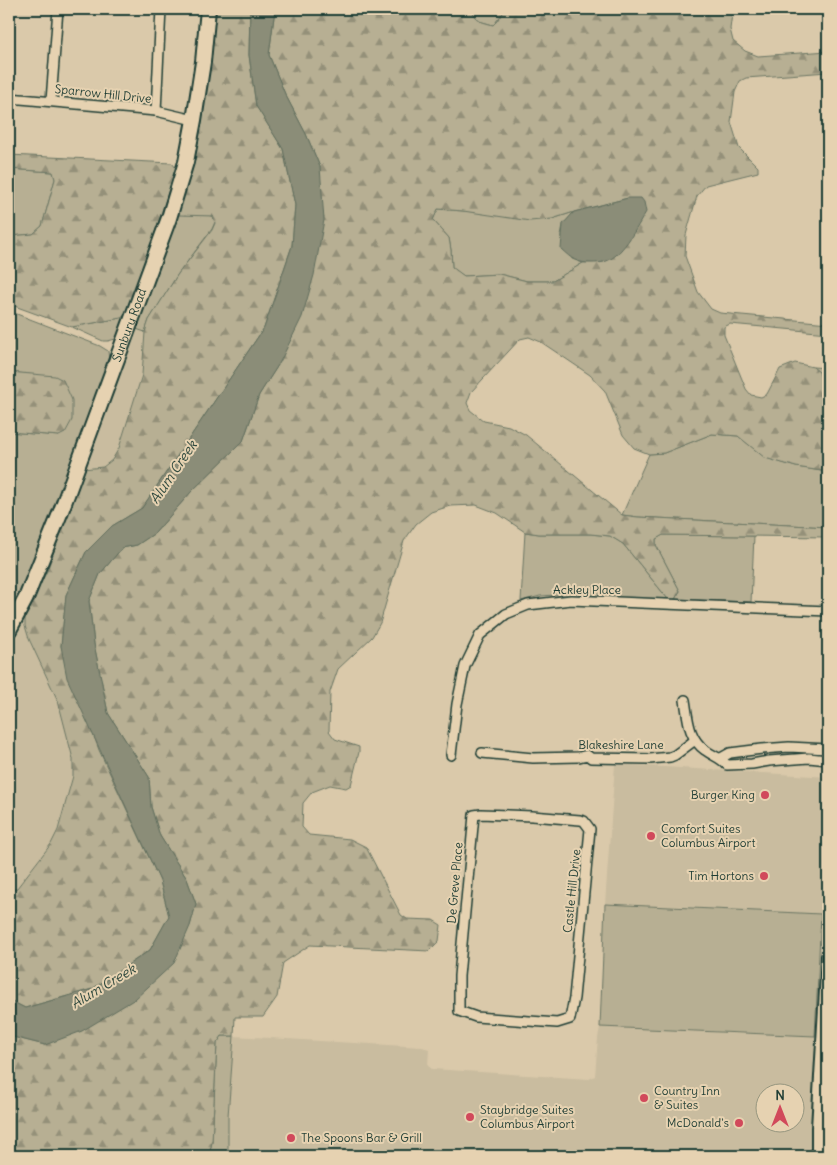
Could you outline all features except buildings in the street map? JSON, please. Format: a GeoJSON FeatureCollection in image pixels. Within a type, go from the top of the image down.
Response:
{"type":"FeatureCollection","features":[{"type":"Feature","properties":{"kind":"main road","name":"Sunbury Road"},"geometry":{"type":"LineString","coordinates":[[9,630],[26,598],[62,511],[166,226],[186,162],[203,62],[208,9]]}},
{"type":"Feature","properties":{"kind":"main road"},"geometry":{"type":"LineString","coordinates":[[818,1156],[828,956]]}},
{"type":"Feature","properties":{"kind":"street"},"geometry":{"type":"LineString","coordinates":[[51,101],[58,9]]}},
{"type":"Feature","properties":{"kind":"street"},"geometry":{"type":"LineString","coordinates":[[156,111],[161,9]]}},
{"type":"Feature","properties":{"kind":"street","name":"Sparrow Hill Drive"},"geometry":{"type":"LineString","coordinates":[[9,98],[156,111],[194,120]]}},
{"type":"Feature","properties":{"kind":"street","name":"Ackley Place"},"geometry":{"type":"LineString","coordinates":[[451,756],[457,704],[465,666],[480,635],[506,614],[528,605],[571,600],[828,611]]}},
{"type":"Feature","properties":{"kind":"street"},"geometry":{"type":"LineString","coordinates":[[685,700],[690,730],[695,740],[704,750],[721,758],[727,765],[809,758],[828,760]]}},
{"type":"Feature","properties":{"kind":"street","name":"Blakeshire Lane"},"geometry":{"type":"LineString","coordinates":[[482,753],[533,758],[579,758],[587,756],[591,758],[650,759],[676,756],[695,740]]}},
{"type":"Feature","properties":{"kind":"street"},"geometry":{"type":"LineString","coordinates":[[721,758],[730,753],[789,747],[828,749]]}},
{"type":"Feature","properties":{"kind":"street","name":"De Greve Place"},"geometry":{"type":"LineString","coordinates":[[532,816],[474,815],[460,976],[459,1011],[476,1017],[556,1023],[570,1019]]}},
{"type":"Feature","properties":{"kind":"street","name":"Castle Hill Drive"},"geometry":{"type":"LineString","coordinates":[[532,816],[580,820],[584,821],[590,829],[574,998],[570,1019]]}},
{"type":"Feature","properties":{"kind":"shaded area"},"geometry":{"type":"Polygon","coordinates":[[[124,325],[145,332],[142,375],[119,448],[112,460],[103,467],[83,469],[71,465],[109,360],[124,325]]]}},
{"type":"Feature","properties":{"kind":"shaded area"},"geometry":{"type":"Polygon","coordinates":[[[9,606],[25,614],[25,626],[29,639],[58,701],[73,759],[73,776],[58,830],[51,844],[17,888],[9,892],[9,606]]]}},
{"type":"Feature","properties":{"kind":"shaded area"},"geometry":{"type":"Polygon","coordinates":[[[615,764],[828,777],[828,1156],[228,1156],[228,1116],[234,1036],[422,1047],[429,1049],[428,1066],[432,1069],[589,1079],[595,1076],[600,1027],[815,1036],[820,914],[605,904],[615,764]]]}},
{"type":"Feature","properties":{"kind":"green space"},"geometry":{"type":"Polygon","coordinates":[[[213,9],[250,9],[249,55],[256,106],[283,149],[295,205],[292,246],[264,328],[142,508],[112,526],[86,552],[66,595],[61,646],[99,750],[160,881],[169,916],[150,950],[92,989],[25,1008],[9,1000],[9,892],[17,888],[51,844],[58,830],[73,776],[73,759],[58,701],[29,639],[25,626],[25,614],[47,571],[83,469],[103,467],[112,460],[119,448],[142,375],[145,332],[149,320],[178,274],[212,230],[215,223],[213,216],[179,215],[178,212],[198,137],[206,86],[213,9]]]}},
{"type":"Feature","properties":{"kind":"green space"},"geometry":{"type":"Polygon","coordinates":[[[275,9],[470,9],[479,21],[493,25],[506,9],[736,9],[732,14],[730,29],[733,41],[745,51],[758,56],[828,51],[828,72],[746,78],[740,81],[735,92],[731,122],[739,148],[758,167],[758,172],[706,185],[697,196],[686,235],[685,256],[698,292],[711,309],[720,313],[828,323],[828,333],[730,324],[724,327],[724,335],[746,389],[751,395],[761,397],[767,394],[780,369],[795,363],[813,367],[819,372],[828,400],[828,472],[796,467],[765,458],[738,436],[712,434],[664,453],[649,454],[634,448],[623,435],[605,391],[590,375],[541,342],[529,337],[520,339],[471,392],[467,403],[470,410],[484,421],[509,426],[526,435],[622,515],[828,527],[828,537],[663,535],[656,539],[656,545],[680,591],[675,599],[668,599],[623,544],[610,536],[525,532],[497,513],[476,505],[450,506],[431,512],[416,524],[404,541],[380,623],[372,637],[338,669],[330,692],[329,731],[335,739],[359,747],[351,785],[346,788],[330,785],[312,792],[303,803],[302,827],[309,835],[350,839],[366,847],[401,915],[407,919],[433,920],[441,925],[439,941],[429,951],[310,945],[283,963],[277,997],[263,1017],[235,1017],[234,1036],[222,1036],[217,1043],[212,1142],[209,1156],[9,1156],[9,1036],[45,1045],[190,926],[196,904],[187,879],[160,836],[151,807],[149,777],[108,713],[94,644],[89,601],[100,574],[122,548],[137,545],[155,533],[191,492],[243,441],[259,395],[280,362],[320,167],[306,134],[285,94],[269,55],[275,9]],[[628,198],[552,219],[530,221],[438,209],[433,220],[449,238],[452,267],[464,276],[499,274],[527,281],[553,281],[583,263],[604,262],[628,198]]]}},
{"type":"Feature","properties":{"kind":"green space"},"geometry":{"type":"Polygon","coordinates":[[[470,9],[506,9],[493,25],[479,21],[470,9]]]}},
{"type":"Feature","properties":{"kind":"green space"},"geometry":{"type":"Polygon","coordinates":[[[9,155],[172,163],[176,168],[129,312],[121,318],[72,327],[9,304],[9,237],[33,234],[42,226],[55,179],[53,172],[9,169],[9,155]]]}},
{"type":"Feature","properties":{"kind":"green space"},"geometry":{"type":"Polygon","coordinates":[[[9,169],[53,172],[55,179],[42,226],[33,234],[9,237],[9,169]]]}},
{"type":"Feature","properties":{"kind":"green space"},"geometry":{"type":"Polygon","coordinates":[[[438,209],[552,219],[574,212],[563,225],[561,235],[572,259],[583,263],[553,281],[527,281],[499,274],[464,276],[452,268],[449,238],[433,220],[438,209]]]}},
{"type":"Feature","properties":{"kind":"green space"},"geometry":{"type":"Polygon","coordinates":[[[178,212],[213,216],[215,222],[212,229],[178,274],[149,320],[145,332],[133,328],[178,212]]]}},
{"type":"Feature","properties":{"kind":"green space"},"geometry":{"type":"Polygon","coordinates":[[[9,311],[100,346],[108,351],[109,360],[40,550],[15,609],[9,606],[9,432],[59,436],[55,377],[9,372],[9,311]]]}},
{"type":"Feature","properties":{"kind":"green space"},"geometry":{"type":"Polygon","coordinates":[[[129,312],[119,338],[108,341],[103,341],[72,327],[121,318],[129,312]]]}},
{"type":"Feature","properties":{"kind":"green space"},"geometry":{"type":"Polygon","coordinates":[[[813,367],[828,368],[828,400],[813,367]]]}},
{"type":"Feature","properties":{"kind":"green space"},"geometry":{"type":"Polygon","coordinates":[[[9,372],[55,376],[63,380],[72,400],[72,420],[65,433],[59,436],[9,432],[9,372]]]}},
{"type":"Feature","properties":{"kind":"green space"},"geometry":{"type":"Polygon","coordinates":[[[712,434],[738,436],[766,458],[796,467],[828,472],[828,527],[622,515],[649,454],[664,453],[712,434]]]}},
{"type":"Feature","properties":{"kind":"green space"},"geometry":{"type":"Polygon","coordinates":[[[525,532],[610,536],[623,544],[668,599],[556,595],[540,596],[521,601],[525,532]]]}},
{"type":"Feature","properties":{"kind":"green space"},"geometry":{"type":"Polygon","coordinates":[[[663,535],[754,536],[751,602],[675,599],[680,591],[656,545],[656,539],[663,535]]]}},
{"type":"Feature","properties":{"kind":"green space"},"geometry":{"type":"Polygon","coordinates":[[[605,904],[821,914],[815,1036],[600,1027],[605,904]]]}},
{"type":"Feature","properties":{"kind":"green space"},"geometry":{"type":"Polygon","coordinates":[[[222,1036],[234,1036],[228,1116],[228,1156],[209,1156],[212,1142],[217,1043],[222,1036]]]}},
{"type":"Feature","properties":{"kind":"water","name":"Alum Creek"},"geometry":{"type":"Polygon","coordinates":[[[250,9],[275,9],[269,55],[285,94],[306,134],[320,167],[324,220],[314,275],[302,317],[280,362],[259,395],[243,441],[191,492],[155,533],[137,545],[122,548],[100,574],[89,601],[94,644],[108,713],[149,777],[151,807],[160,836],[187,879],[196,904],[190,926],[174,963],[135,999],[82,1031],[45,1045],[9,1036],[9,1000],[25,1008],[93,989],[150,950],[169,916],[160,881],[67,678],[61,646],[66,595],[86,552],[112,526],[142,508],[264,328],[292,246],[295,205],[283,149],[256,106],[249,55],[250,9]]]}},
{"type":"Feature","properties":{"kind":"water"},"geometry":{"type":"Polygon","coordinates":[[[628,198],[641,198],[646,212],[628,242],[610,260],[596,263],[582,262],[575,260],[561,249],[563,224],[574,212],[628,198]]]}},
{"type":"Feature","properties":{"kind":"place","name":"Burger King"},"geometry":{"type":"Point","coordinates":[765,795]}},
{"type":"Feature","properties":{"kind":"place","name":"Comfort Suites Columbus Airport"},"geometry":{"type":"Point","coordinates":[651,836]}},
{"type":"Feature","properties":{"kind":"place","name":"Tim Hortons"},"geometry":{"type":"Point","coordinates":[764,876]}},
{"type":"Feature","properties":{"kind":"place","name":"Country Inn & Suites"},"geometry":{"type":"Point","coordinates":[644,1098]}},
{"type":"Feature","properties":{"kind":"place","name":"Staybridge Suites Columbus Airport"},"geometry":{"type":"Point","coordinates":[470,1117]}},
{"type":"Feature","properties":{"kind":"place","name":"McDonald's"},"geometry":{"type":"Point","coordinates":[739,1123]}},
{"type":"Feature","properties":{"kind":"place","name":"The Spoons Bar & Grill"},"geometry":{"type":"Point","coordinates":[291,1138]}}]}
